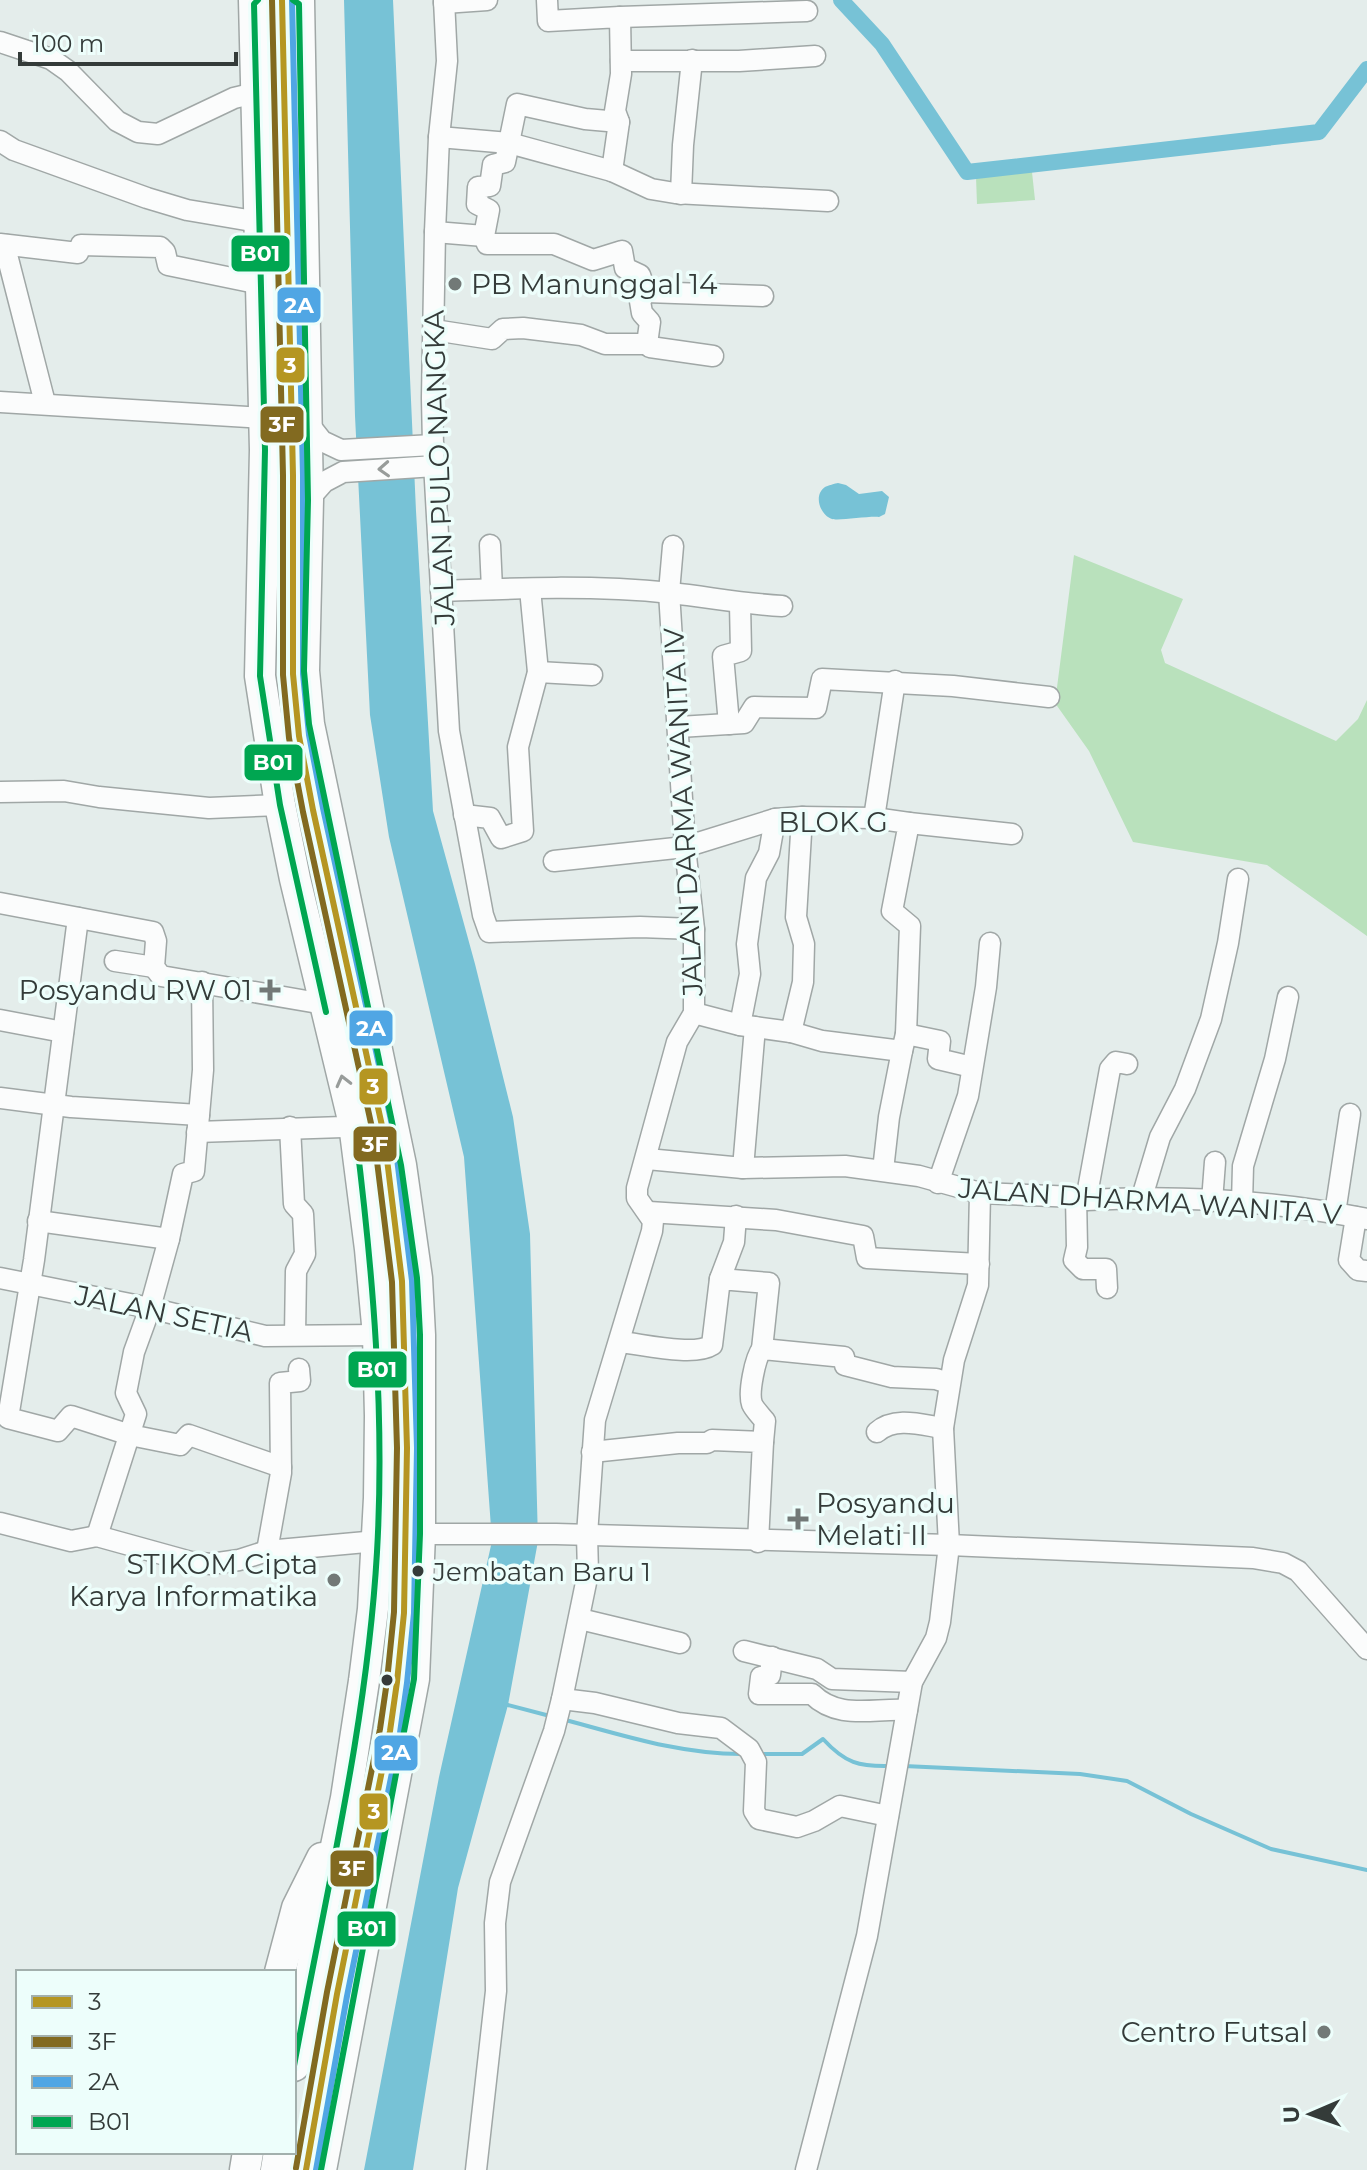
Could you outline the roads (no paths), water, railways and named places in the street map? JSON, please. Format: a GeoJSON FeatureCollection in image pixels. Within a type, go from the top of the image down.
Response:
{"type":"FeatureCollection","features":[{"type":"Feature","properties":{"kind":"highway"},"geometry":{"type":"LineString","coordinates":[[255,1],[265,418],[260,676],[280,805],[354,1124],[378,1335],[380,1416],[373,1609],[346,1798],[298,2007],[296,2036]]}},
{"type":"Feature","properties":{"kind":"highway"},"geometry":{"type":"LineString","coordinates":[[297,1],[308,500],[304,671],[309,724],[401,1165],[417,1278],[420,1335],[417,1642],[409,1712],[321,2170]]}},
{"type":"Feature","properties":{"kind":"highway"},"geometry":{"type":"LineString","coordinates":[[281,1970],[297,1908],[326,1851],[346,1798]]}},
{"type":"Feature","properties":{"kind":"street"},"geometry":{"type":"LineString","coordinates":[[444,2],[487,0]]}},
{"type":"Feature","properties":{"kind":"street"},"geometry":{"type":"LineString","coordinates":[[547,0],[548,21],[620,17],[673,7],[807,11]]}},
{"type":"Feature","properties":{"kind":"street","name":"JALAN PULO NANGKA"},"geometry":{"type":"LineString","coordinates":[[444,2],[447,61],[439,137],[428,445],[449,731],[489,932],[640,927],[694,929]]}},
{"type":"Feature","properties":{"kind":"street"},"geometry":{"type":"LineString","coordinates":[[612,171],[619,122],[615,111],[621,61],[620,17]]}},
{"type":"Feature","properties":{"kind":"street"},"geometry":{"type":"LineString","coordinates":[[0,42],[51,59],[68,71],[117,121],[138,132],[158,134],[234,98],[255,93]]}},
{"type":"Feature","properties":{"kind":"street"},"geometry":{"type":"LineString","coordinates":[[621,61],[815,56]]}},
{"type":"Feature","properties":{"kind":"street"},"geometry":{"type":"LineString","coordinates":[[681,194],[692,60]]}},
{"type":"Feature","properties":{"kind":"street"},"geometry":{"type":"LineString","coordinates":[[619,122],[585,119],[517,104],[505,162],[493,165],[490,186],[478,187],[477,204],[489,210],[484,236],[487,244],[554,244],[593,260],[622,251],[625,268],[640,275],[646,292]]}},
{"type":"Feature","properties":{"kind":"street"},"geometry":{"type":"LineString","coordinates":[[439,137],[509,143],[612,171],[651,189],[681,194],[828,201]]}},
{"type":"Feature","properties":{"kind":"street"},"geometry":{"type":"LineString","coordinates":[[0,141],[14,150],[147,198],[187,210],[259,222]]}},
{"type":"Feature","properties":{"kind":"street"},"geometry":{"type":"LineString","coordinates":[[435,232],[484,236]]}},
{"type":"Feature","properties":{"kind":"street"},"geometry":{"type":"LineString","coordinates":[[3,245],[78,253],[81,245],[160,247],[165,252],[168,265],[261,284]]}},
{"type":"Feature","properties":{"kind":"street"},"geometry":{"type":"LineString","coordinates":[[3,245],[45,403]]}},
{"type":"Feature","properties":{"kind":"street"},"geometry":{"type":"LineString","coordinates":[[646,292],[763,296]]}},
{"type":"Feature","properties":{"kind":"street"},"geometry":{"type":"LineString","coordinates":[[646,292],[640,301],[642,313],[650,322],[647,344]]}},
{"type":"Feature","properties":{"kind":"street"},"geometry":{"type":"LineString","coordinates":[[434,330],[492,339],[503,329],[523,328],[581,335],[605,344],[647,344],[650,347],[713,356]]}},
{"type":"Feature","properties":{"kind":"street"},"geometry":{"type":"LineString","coordinates":[[0,402],[265,418]]}},
{"type":"Feature","properties":{"kind":"street"},"geometry":{"type":"LineString","coordinates":[[307,422],[322,441],[341,450],[428,445]]}},
{"type":"Feature","properties":{"kind":"street"},"geometry":{"type":"LineString","coordinates":[[308,500],[324,482],[343,472],[430,467]]}},
{"type":"Feature","properties":{"kind":"street"},"geometry":{"type":"LineString","coordinates":[[490,545],[492,589]]}},
{"type":"Feature","properties":{"kind":"street","name":"JALAN DARMA WANITA IV"},"geometry":{"type":"LineString","coordinates":[[476,2170],[496,1991],[495,1923],[500,1882],[558,1714],[580,1619],[588,1573],[587,1535],[595,1420],[652,1231],[653,1221],[637,1198],[637,1188],[677,1042],[694,1013],[694,929],[685,847],[669,592],[673,546]]}},
{"type":"Feature","properties":{"kind":"street","name":"JALAN DARMA WANITA IV"},"geometry":{"type":"LineString","coordinates":[[441,591],[564,587],[669,592]]}},
{"type":"Feature","properties":{"kind":"street"},"geometry":{"type":"LineString","coordinates":[[464,815],[490,818],[501,838],[523,831],[518,747],[538,672],[530,589]]}},
{"type":"Feature","properties":{"kind":"street"},"geometry":{"type":"LineString","coordinates":[[669,592],[740,604],[782,606]]}},
{"type":"Feature","properties":{"kind":"street"},"geometry":{"type":"LineString","coordinates":[[729,724],[723,656],[741,651],[740,604]]}},
{"type":"Feature","properties":{"kind":"street"},"geometry":{"type":"LineString","coordinates":[[538,672],[592,675]]}},
{"type":"Feature","properties":{"kind":"street"},"geometry":{"type":"LineString","coordinates":[[679,727],[744,723],[754,707],[816,708],[822,679],[895,681],[1049,697]]}},
{"type":"Feature","properties":{"kind":"street"},"geometry":{"type":"LineString","coordinates":[[874,818],[895,681]]}},
{"type":"Feature","properties":{"kind":"street"},"geometry":{"type":"LineString","coordinates":[[0,792],[64,791],[209,808],[280,805]]}},
{"type":"Feature","properties":{"kind":"street"},"geometry":{"type":"LineString","coordinates":[[791,1032],[803,982],[804,944],[796,917],[802,817]]}},
{"type":"Feature","properties":{"kind":"street","name":"BLOK G"},"geometry":{"type":"LineString","coordinates":[[554,861],[685,847],[775,819],[874,818],[909,823],[892,911],[910,926],[904,1043]]}},
{"type":"Feature","properties":{"kind":"street"},"geometry":{"type":"LineString","coordinates":[[743,1168],[750,974],[747,944],[756,878],[769,853],[775,819]]}},
{"type":"Feature","properties":{"kind":"street"},"geometry":{"type":"LineString","coordinates":[[909,823],[1012,834]]}},
{"type":"Feature","properties":{"kind":"street"},"geometry":{"type":"LineString","coordinates":[[1142,1197],[1160,1137],[1185,1089],[1211,1019],[1238,879]]}},
{"type":"Feature","properties":{"kind":"street"},"geometry":{"type":"LineString","coordinates":[[0,903],[153,932],[156,941],[154,967],[161,976],[324,1004]]}},
{"type":"Feature","properties":{"kind":"street"},"geometry":{"type":"LineString","coordinates":[[78,918],[30,1284],[8,1418],[59,1431],[71,1416],[130,1435],[180,1445],[189,1435],[281,1467]]}},
{"type":"Feature","properties":{"kind":"street"},"geometry":{"type":"LineString","coordinates":[[938,1183],[968,1096],[990,943]]}},
{"type":"Feature","properties":{"kind":"street"},"geometry":{"type":"LineString","coordinates":[[115,961],[154,967]]}},
{"type":"Feature","properties":{"kind":"street"},"geometry":{"type":"LineString","coordinates":[[97,1536],[136,1414],[126,1393],[134,1352],[169,1239],[183,1174],[194,1171],[203,1070],[202,982]]}},
{"type":"Feature","properties":{"kind":"street"},"geometry":{"type":"LineString","coordinates":[[1242,1203],[1243,1166],[1275,1059],[1288,997]]}},
{"type":"Feature","properties":{"kind":"street"},"geometry":{"type":"LineString","coordinates":[[694,1013],[822,1041],[940,1041],[936,1058],[972,1067]]}},
{"type":"Feature","properties":{"kind":"street"},"geometry":{"type":"LineString","coordinates":[[0,1020],[63,1032]]}},
{"type":"Feature","properties":{"kind":"street"},"geometry":{"type":"LineString","coordinates":[[883,1170],[889,1117],[904,1043]]}},
{"type":"Feature","properties":{"kind":"street"},"geometry":{"type":"LineString","coordinates":[[1107,1288],[1106,1269],[1083,1269],[1074,1260],[1081,1198],[1110,1069],[1116,1062],[1127,1064]]}},
{"type":"Feature","properties":{"kind":"street"},"geometry":{"type":"LineString","coordinates":[[0,1098],[198,1123],[290,1127],[343,1127],[354,1124]]}},
{"type":"Feature","properties":{"kind":"street"},"geometry":{"type":"LineString","coordinates":[[1350,1114],[1353,1216],[1349,1260],[1358,1270],[1367,1271]]}},
{"type":"Feature","properties":{"kind":"street"},"geometry":{"type":"LineString","coordinates":[[290,1127],[294,1204],[303,1214],[305,1254],[296,1271],[295,1335]]}},
{"type":"Feature","properties":{"kind":"street","name":"JALAN DHARMA WANITA V"},"geometry":{"type":"LineString","coordinates":[[647,1159],[743,1168],[845,1166],[919,1176],[980,1193],[1212,1201],[1353,1216]]}},
{"type":"Feature","properties":{"kind":"street"},"geometry":{"type":"LineString","coordinates":[[1212,1201],[1215,1162]]}},
{"type":"Feature","properties":{"kind":"street"},"geometry":{"type":"LineString","coordinates":[[806,2170],[867,1936],[912,1682],[938,1630],[949,1545],[943,1428],[948,1383],[978,1285],[980,1193]]}},
{"type":"Feature","properties":{"kind":"street"},"geometry":{"type":"LineString","coordinates":[[649,1212],[776,1220],[863,1236],[867,1258],[979,1264]]}},
{"type":"Feature","properties":{"kind":"street"},"geometry":{"type":"LineString","coordinates":[[620,1342],[664,1349],[704,1350],[709,1347],[715,1328],[720,1279],[734,1242],[736,1216]]}},
{"type":"Feature","properties":{"kind":"street"},"geometry":{"type":"LineString","coordinates":[[38,1221],[169,1239]]}},
{"type":"Feature","properties":{"kind":"street","name":"JALAN SETIA"},"geometry":{"type":"LineString","coordinates":[[0,1278],[150,1308],[247,1333],[378,1335]]}},
{"type":"Feature","properties":{"kind":"street"},"geometry":{"type":"LineString","coordinates":[[720,1279],[769,1283],[762,1349],[758,1354],[752,1391],[752,1404],[765,1421],[758,1542]]}},
{"type":"Feature","properties":{"kind":"street"},"geometry":{"type":"LineString","coordinates":[[762,1349],[844,1357],[845,1365],[892,1377],[936,1379],[948,1383]]}},
{"type":"Feature","properties":{"kind":"street"},"geometry":{"type":"LineString","coordinates":[[267,1551],[281,1467],[280,1383],[300,1381],[299,1369]]}},
{"type":"Feature","properties":{"kind":"street"},"geometry":{"type":"LineString","coordinates":[[877,1432],[885,1425],[906,1423],[943,1428]]}},
{"type":"Feature","properties":{"kind":"street"},"geometry":{"type":"LineString","coordinates":[[592,1452],[707,1443],[712,1440],[763,1442]]}},
{"type":"Feature","properties":{"kind":"street"},"geometry":{"type":"LineString","coordinates":[[0,1523],[71,1541],[97,1536],[191,1562],[211,1564],[239,1560],[267,1551],[377,1541]]}},
{"type":"Feature","properties":{"kind":"street"},"geometry":{"type":"LineString","coordinates":[[420,1534],[556,1534],[949,1545],[1241,1557],[1283,1563],[1304,1577],[1367,1649]]}},
{"type":"Feature","properties":{"kind":"street"},"geometry":{"type":"LineString","coordinates":[[580,1619],[680,1643]]}},
{"type":"Feature","properties":{"kind":"street"},"geometry":{"type":"LineString","coordinates":[[744,1651],[817,1669],[832,1679],[912,1682]]}},
{"type":"Feature","properties":{"kind":"street"},"geometry":{"type":"LineString","coordinates":[[772,1657],[770,1675],[761,1677],[759,1694],[812,1694],[824,1706],[839,1711],[907,1710]]}},
{"type":"Feature","properties":{"kind":"street"},"geometry":{"type":"LineString","coordinates":[[558,1714],[595,1703],[678,1723],[721,1728],[752,1755],[754,1811],[759,1819],[797,1827],[840,1806],[888,1816]]}},
{"type":"Feature","properties":{"kind":"water"},"geometry":{"type":"Polygon","coordinates":[[[344,0],[393,0],[433,811],[513,1117],[530,1234],[538,1541],[508,1705],[458,1888],[413,2170],[364,2170],[439,1777],[492,1541],[464,1157],[389,837],[370,715],[355,416],[344,0]]]}},
{"type":"Feature","properties":{"kind":"water"},"geometry":{"type":"Polygon","coordinates":[[[838,483],[859,494],[882,491],[889,497],[885,514],[841,519],[828,517],[820,504],[819,495],[825,487],[838,483]]]}},
{"type":"Feature","properties":{"kind":"waterway"},"geometry":{"type":"LineString","coordinates":[[841,0],[882,44],[967,172],[1319,132],[1367,69]]}},
{"type":"Feature","properties":{"kind":"waterway"},"geometry":{"type":"LineString","coordinates":[[504,1704],[550,1716]]}},
{"type":"Feature","properties":{"kind":"waterway"},"geometry":{"type":"LineString","coordinates":[[562,1719],[673,1747],[741,1754]]}},
{"type":"Feature","properties":{"kind":"waterway"},"geometry":{"type":"LineString","coordinates":[[758,1754],[802,1754],[823,1739],[853,1762],[891,1766]]}},
{"type":"Feature","properties":{"kind":"waterway"},"geometry":{"type":"LineString","coordinates":[[904,1766],[1080,1774],[1127,1781],[1191,1814],[1271,1849],[1367,1870]]}},
{"type":"Feature","properties":{"kind":"place","name":"PB Manunggal 14"},"geometry":{"type":"Point","coordinates":[455,284]}},
{"type":"Feature","properties":{"kind":"place","name":"Posyandu RW 01"},"geometry":{"type":"Point","coordinates":[270,990]}},
{"type":"Feature","properties":{"kind":"place","name":"Posyandu Melati II"},"geometry":{"type":"Point","coordinates":[798,1519]}},
{"type":"Feature","properties":{"kind":"place","name":"Jembatan Baru 1"},"geometry":{"type":"Point","coordinates":[418,1571]}},
{"type":"Feature","properties":{"kind":"place","name":"STIKOM Cipta Karya Informatika"},"geometry":{"type":"Point","coordinates":[334,1580]}},
{"type":"Feature","properties":{"kind":"place","name":"Centro Futsal"},"geometry":{"type":"Point","coordinates":[1324,2032]}}]}
